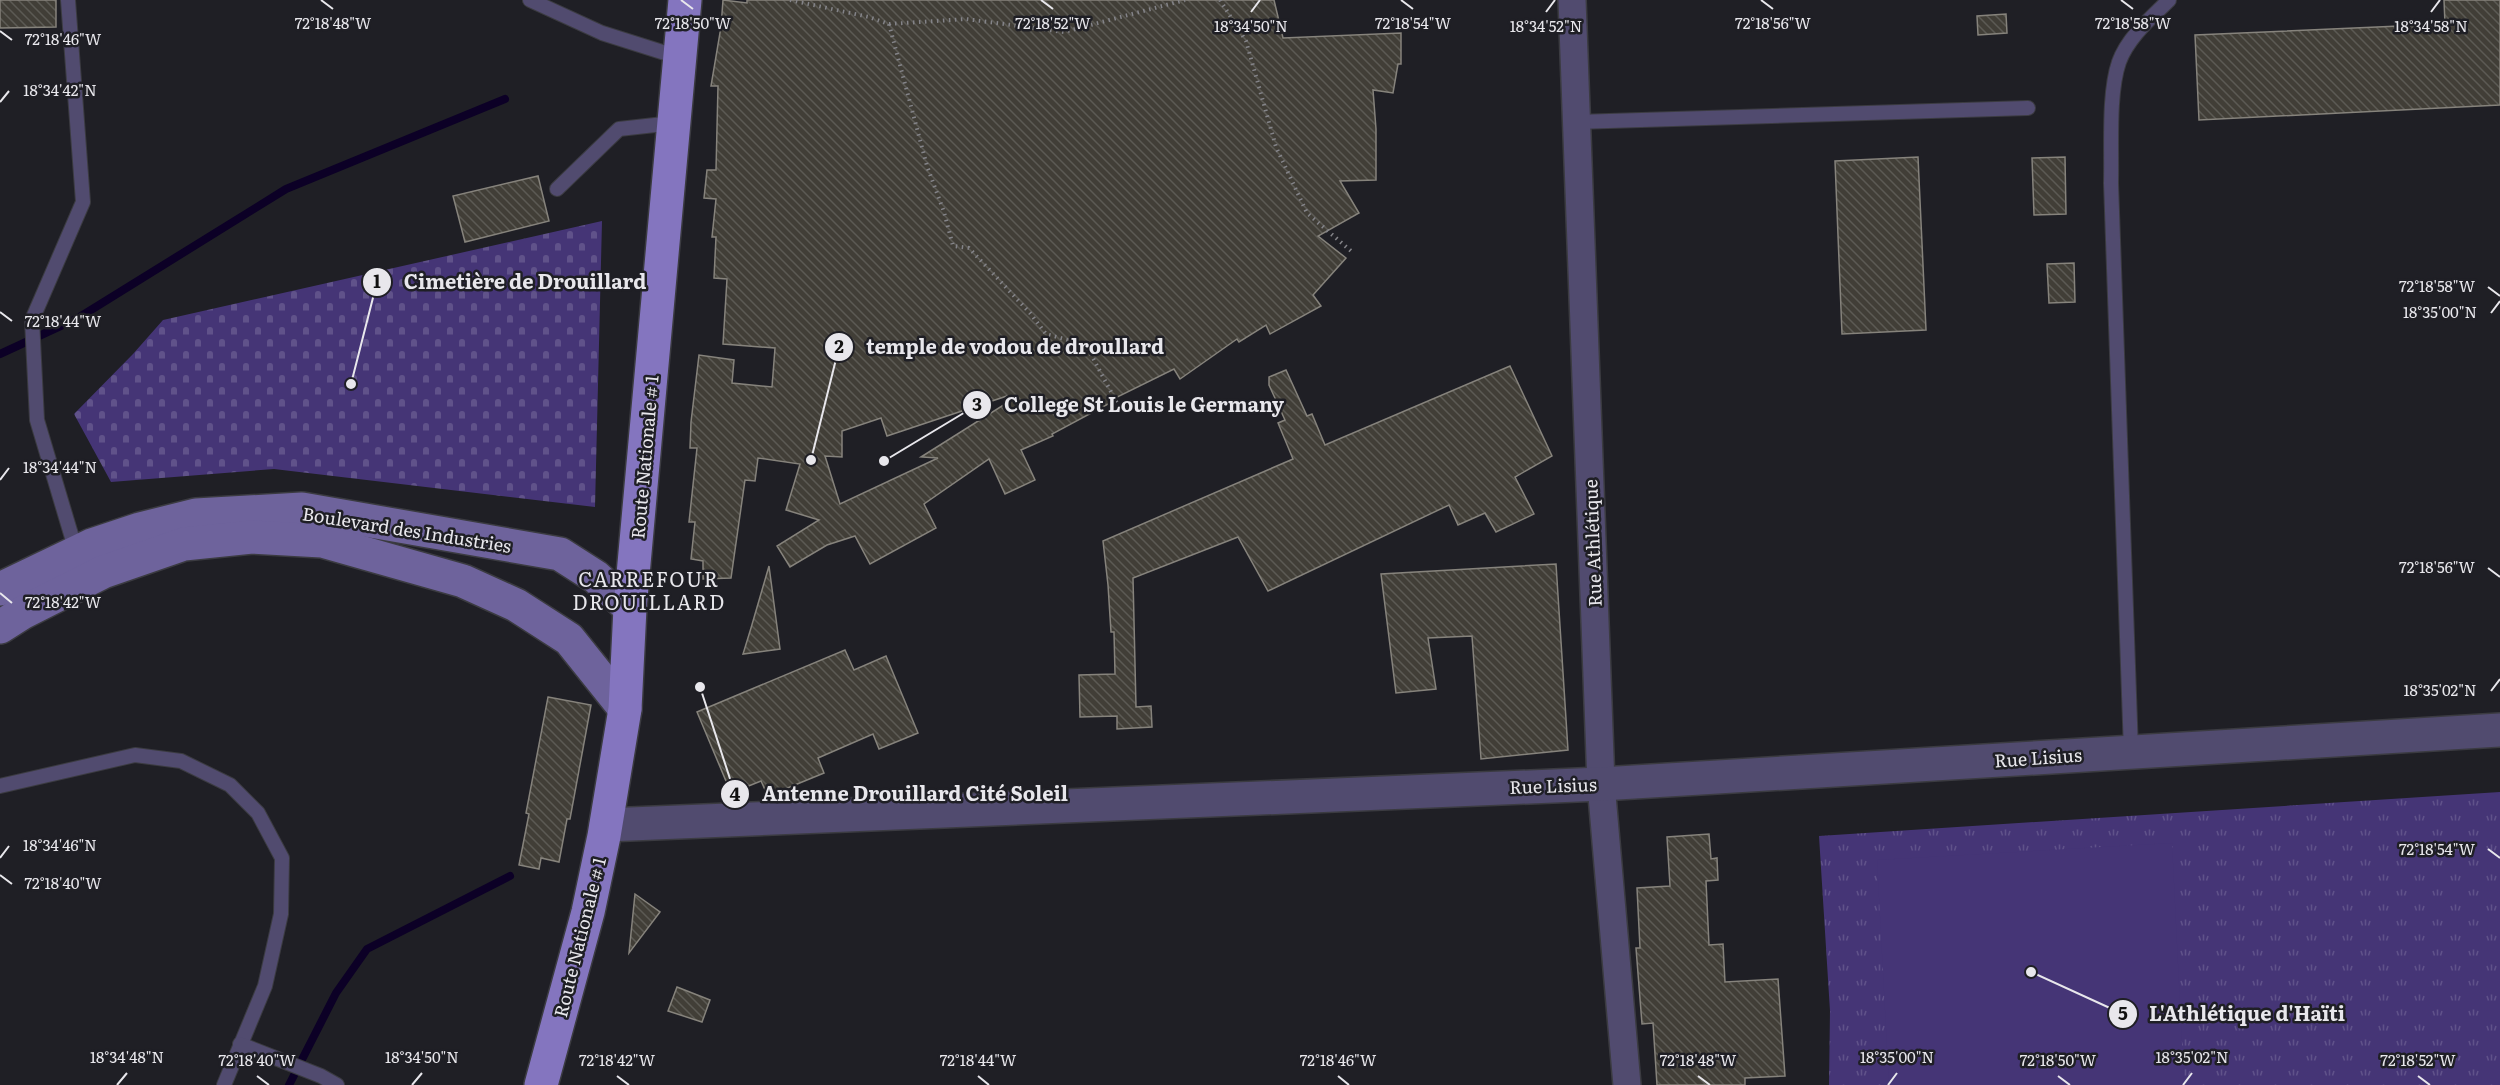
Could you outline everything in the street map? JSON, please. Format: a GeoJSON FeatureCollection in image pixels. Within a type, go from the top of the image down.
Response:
{"type":"FeatureCollection","features":[{"type":"Feature","properties":{"kind":"main road","name":"Route Nationale # 1"},"geometry":{"type":"LineString","coordinates":[[541,1085],[588,912],[605,831],[626,709],[630,608],[685,0]]}},
{"type":"Feature","properties":{"kind":"main road","name":"Boulevard des Industries"},"geometry":{"type":"LineString","coordinates":[[0,589],[76,551],[140,529],[196,515],[302,509],[560,554],[596,577],[630,608]]}},
{"type":"Feature","properties":{"kind":"main road","name":"Boulevard des Industries"},"geometry":{"type":"LineString","coordinates":[[0,627],[22,613],[103,572],[184,544],[252,537],[322,541],[463,581],[516,604],[569,639],[626,709]]}},
{"type":"Feature","properties":{"kind":"street","name":"Rue Athlétique"},"geometry":{"type":"LineString","coordinates":[[1572,0],[1601,784],[1628,1085]]}},
{"type":"Feature","properties":{"kind":"street","name":"Rue Lisius"},"geometry":{"type":"LineString","coordinates":[[605,831],[1601,784],[2500,730]]}},
{"type":"Feature","properties":{"kind":"lane"},"geometry":{"type":"LineString","coordinates":[[68,0],[83,201],[32,320],[37,420],[76,551]]}},
{"type":"Feature","properties":{"kind":"lane"},"geometry":{"type":"LineString","coordinates":[[530,0],[602,33],[681,58]]}},
{"type":"Feature","properties":{"kind":"lane"},"geometry":{"type":"LineString","coordinates":[[2131,751],[2110,183],[2114,93],[2120,60],[2140,29],[2169,0]]}},
{"type":"Feature","properties":{"kind":"lane"},"geometry":{"type":"LineString","coordinates":[[1576,122],[2028,108]]}},
{"type":"Feature","properties":{"kind":"lane"},"geometry":{"type":"LineString","coordinates":[[557,189],[618,129],[675,122]]}},
{"type":"Feature","properties":{"kind":"lane"},"geometry":{"type":"LineString","coordinates":[[0,786],[135,755],[181,761],[230,785],[258,813],[282,858],[281,914],[265,986],[224,1085]]}},
{"type":"Feature","properties":{"kind":"lane"},"geometry":{"type":"LineString","coordinates":[[240,1044],[321,1076],[337,1085]]}},
{"type":"Feature","properties":{"kind":"path"},"geometry":{"type":"LineString","coordinates":[[790,0],[869,16],[889,24],[966,19],[1064,32],[1185,0]]}},
{"type":"Feature","properties":{"kind":"path"},"geometry":{"type":"LineString","coordinates":[[1220,0],[1246,41],[1276,147],[1307,213],[1351,251]]}},
{"type":"Feature","properties":{"kind":"path"},"geometry":{"type":"LineString","coordinates":[[889,24],[927,166],[944,212],[953,246],[969,248],[1030,313],[1046,334],[1086,345],[1119,405]]}},
{"type":"Feature","properties":{"kind":"green space"},"geometry":{"type":"Polygon","coordinates":[[[602,221],[595,507],[274,469],[111,482],[74,414],[163,320],[602,221]]]}},
{"type":"Feature","properties":{"kind":"green space"},"geometry":{"type":"Polygon","coordinates":[[[2500,792],[2500,1085],[1829,1085],[1830,1011],[1819,836],[2500,792]]]}},
{"type":"Feature","properties":{"kind":"green space"},"geometry":{"type":"Polygon","coordinates":[[[2172,843],[2184,1085],[1889,1085],[1877,860],[2172,843]]]}},
{"type":"Feature","properties":{"kind":"building"},"geometry":{"type":"Polygon","coordinates":[[[0,0],[56,0],[56,27],[0,28],[0,0]]]}},
{"type":"Feature","properties":{"kind":"building"},"geometry":{"type":"Polygon","coordinates":[[[723,0],[747,3],[747,0],[1274,0],[1283,38],[1401,33],[1401,64],[1398,64],[1393,93],[1373,90],[1376,180],[1340,181],[1359,213],[1318,236],[1346,258],[1313,295],[1321,306],[1270,334],[1266,325],[1239,342],[1237,339],[1180,379],[1174,369],[1111,400],[1112,402],[1052,434],[1053,436],[1021,450],[1035,480],[1005,494],[989,459],[924,504],[936,528],[870,564],[855,536],[827,545],[790,567],[777,546],[819,520],[786,510],[800,464],[758,458],[755,481],[745,480],[731,578],[703,579],[703,561],[691,559],[695,522],[689,522],[697,448],[690,448],[691,422],[699,355],[734,360],[732,383],[772,387],[775,348],[723,344],[727,279],[714,278],[716,237],[712,237],[716,199],[704,198],[707,170],[716,170],[718,86],[711,86],[723,0]],[[1007,396],[887,436],[881,418],[842,431],[842,457],[825,456],[840,504],[938,458],[921,457],[1010,401],[1007,396]]]}},
{"type":"Feature","properties":{"kind":"building"},"geometry":{"type":"Polygon","coordinates":[[[2444,0],[2500,0],[2500,105],[2199,120],[2195,35],[2445,24],[2444,0]]]}},
{"type":"Feature","properties":{"kind":"building"},"geometry":{"type":"Polygon","coordinates":[[[2006,14],[2007,33],[1978,35],[1977,16],[2006,14]]]}},
{"type":"Feature","properties":{"kind":"building"},"geometry":{"type":"Polygon","coordinates":[[[1918,157],[1926,330],[1842,334],[1835,161],[1918,157]]]}},
{"type":"Feature","properties":{"kind":"building"},"geometry":{"type":"Polygon","coordinates":[[[2065,157],[2066,214],[2034,215],[2032,158],[2065,157]]]}},
{"type":"Feature","properties":{"kind":"building"},"geometry":{"type":"Polygon","coordinates":[[[538,176],[549,221],[465,242],[453,196],[538,176]]]}},
{"type":"Feature","properties":{"kind":"building"},"geometry":{"type":"Polygon","coordinates":[[[2074,263],[2075,302],[2049,303],[2047,264],[2074,263]]]}},
{"type":"Feature","properties":{"kind":"building"},"geometry":{"type":"Polygon","coordinates":[[[1510,366],[1552,456],[1515,477],[1534,514],[1496,532],[1485,513],[1458,525],[1449,505],[1268,591],[1238,537],[1133,578],[1136,707],[1151,706],[1152,727],[1117,729],[1117,716],[1080,717],[1079,675],[1115,674],[1114,632],[1111,632],[1103,541],[1293,459],[1278,423],[1285,420],[1269,385],[1269,377],[1286,370],[1307,416],[1312,414],[1325,445],[1510,366]]]}},
{"type":"Feature","properties":{"kind":"building"},"geometry":{"type":"Polygon","coordinates":[[[1556,564],[1568,750],[1481,759],[1472,636],[1428,638],[1436,689],[1396,693],[1381,574],[1556,564]]]}},
{"type":"Feature","properties":{"kind":"building"},"geometry":{"type":"Polygon","coordinates":[[[769,566],[780,649],[743,654],[751,628],[769,566]]]}},
{"type":"Feature","properties":{"kind":"building"},"geometry":{"type":"Polygon","coordinates":[[[845,650],[854,670],[886,656],[918,733],[879,749],[873,734],[818,758],[824,773],[768,796],[761,781],[731,793],[697,712],[845,650]]]}},
{"type":"Feature","properties":{"kind":"building"},"geometry":{"type":"Polygon","coordinates":[[[548,697],[591,705],[570,819],[567,819],[559,862],[541,858],[539,869],[519,865],[529,814],[526,813],[548,697]]]}},
{"type":"Feature","properties":{"kind":"building"},"geometry":{"type":"Polygon","coordinates":[[[1709,834],[1711,859],[1717,858],[1718,880],[1706,881],[1709,945],[1723,944],[1725,982],[1778,979],[1785,1076],[1745,1078],[1745,1085],[1657,1085],[1653,1023],[1642,1024],[1636,948],[1640,948],[1637,888],[1670,886],[1667,837],[1709,834]]]}},
{"type":"Feature","properties":{"kind":"building"},"geometry":{"type":"Polygon","coordinates":[[[635,894],[660,912],[629,953],[635,894]]]}},
{"type":"Feature","properties":{"kind":"building"},"geometry":{"type":"Polygon","coordinates":[[[677,987],[710,1000],[702,1022],[668,1011],[677,987]]]}},
{"type":"Feature","properties":{"kind":"waterway"},"geometry":{"type":"LineString","coordinates":[[0,354],[78,318],[286,189],[505,99]]}},
{"type":"Feature","properties":{"kind":"waterway"},"geometry":{"type":"LineString","coordinates":[[289,1085],[336,993],[367,949],[510,876]]}},
{"type":"Feature","properties":{"kind":"place","name":"Cimetière de Drouillard"},"geometry":{"type":"Point","coordinates":[351,384]}},
{"type":"Feature","properties":{"kind":"place","name":"temple de vodou de droullard"},"geometry":{"type":"Point","coordinates":[811,460]}},
{"type":"Feature","properties":{"kind":"place","name":"College St Louis le Germany"},"geometry":{"type":"Point","coordinates":[884,461]}},
{"type":"Feature","properties":{"kind":"place","name":"Antenne Drouillard Cité Soleil"},"geometry":{"type":"Point","coordinates":[700,687]}},
{"type":"Feature","properties":{"kind":"place","name":"L'Athlétique d'Haïti"},"geometry":{"type":"Point","coordinates":[2031,972]}},
{"type":"Feature","properties":{"kind":"district","name":"CARREFOUR DROUILLARD"},"geometry":{"type":"Point","coordinates":[649,590]}}]}
